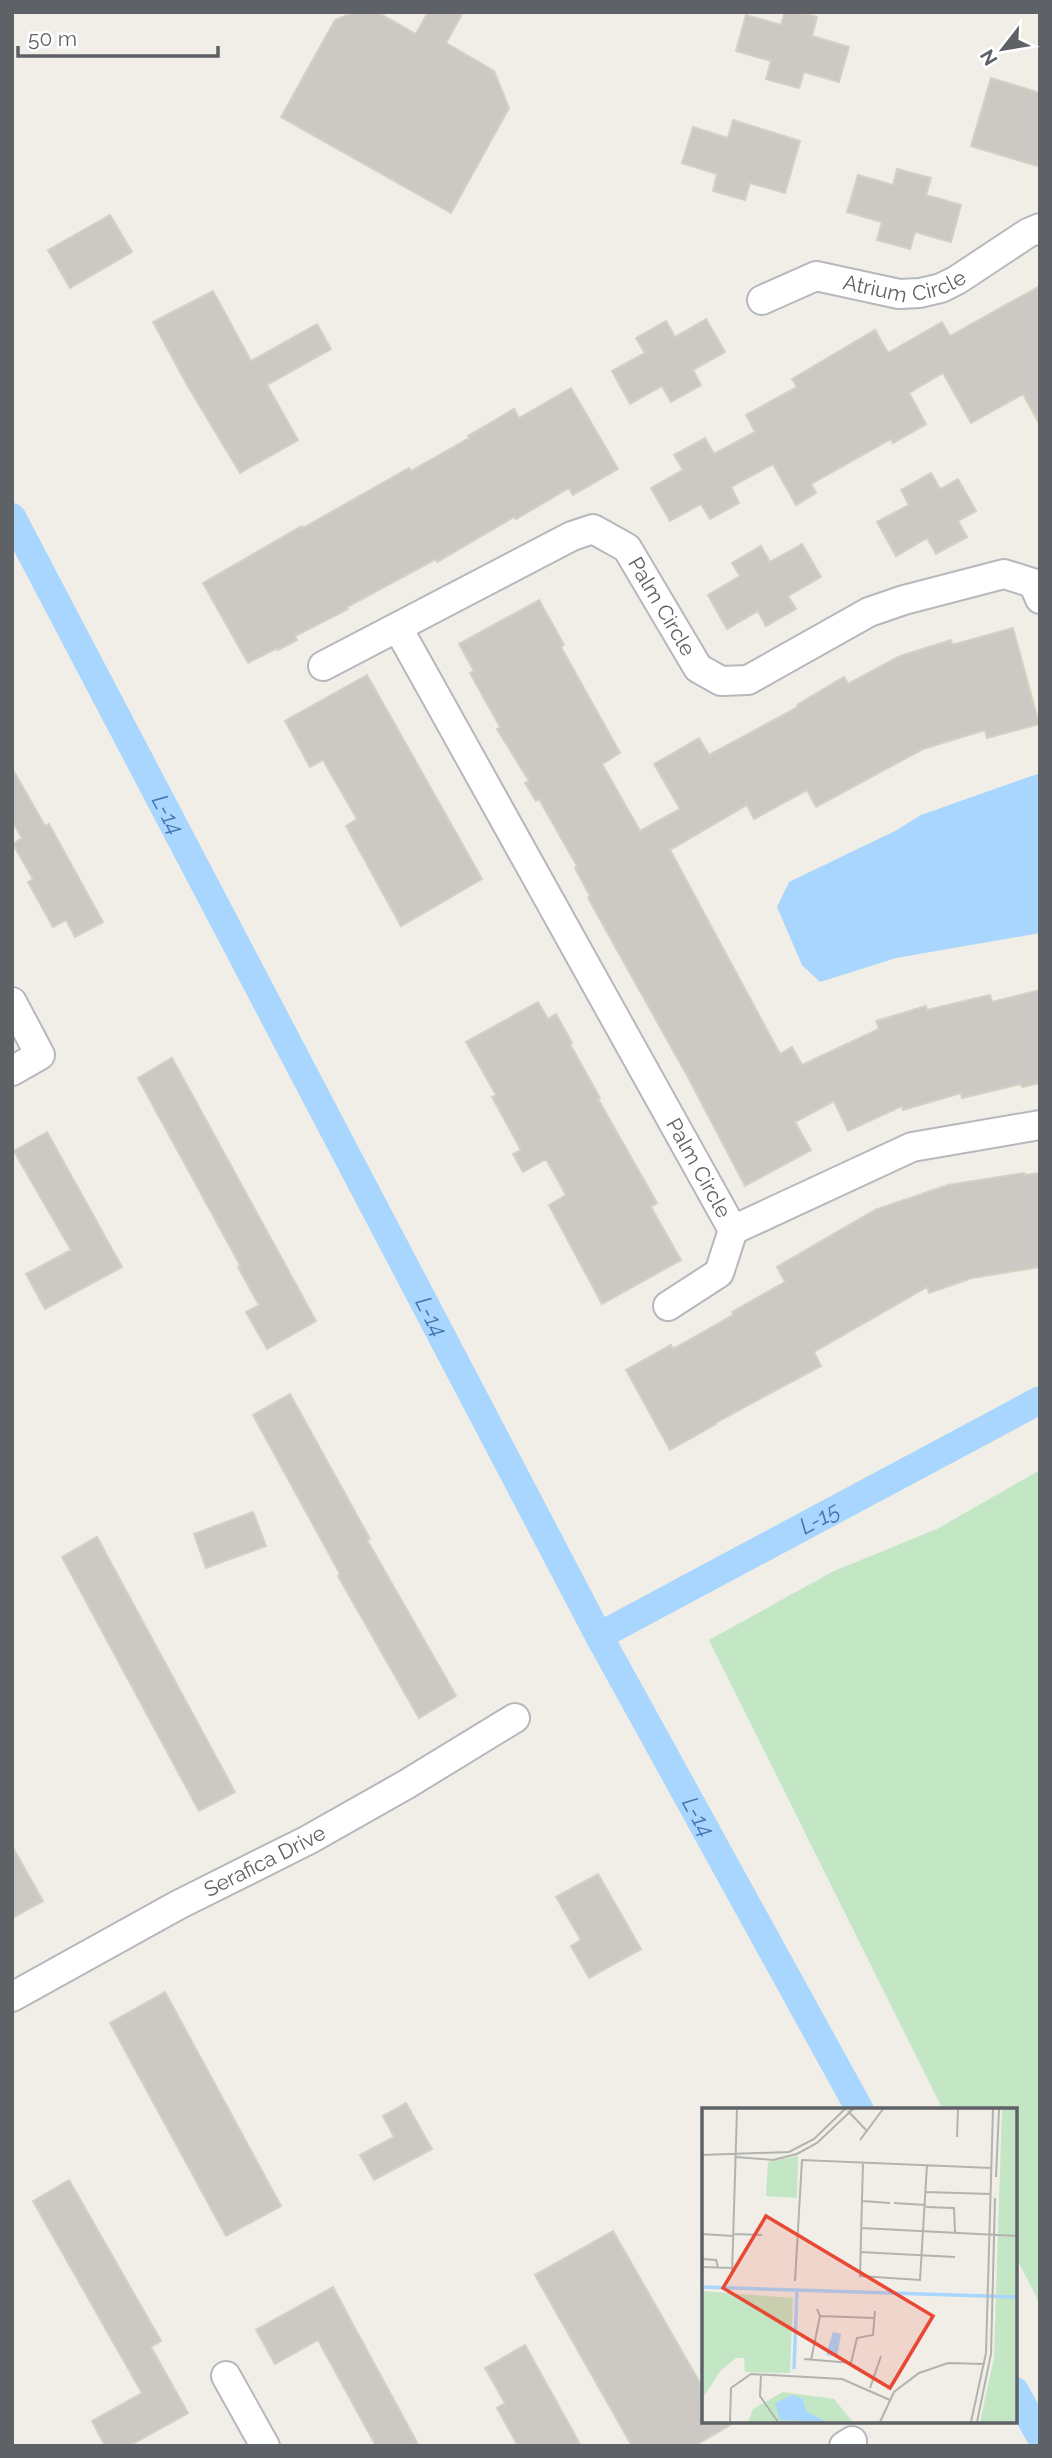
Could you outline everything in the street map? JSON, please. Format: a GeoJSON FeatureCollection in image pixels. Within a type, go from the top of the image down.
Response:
{"type":"FeatureCollection","features":[{"type":"Feature","properties":{"kind":"street","name":"Atrium Circle"},"geometry":{"type":"LineString","coordinates":[[762,300],[816,276],[900,294],[941,288],[1040,228]]}},
{"type":"Feature","properties":{"kind":"street","name":"Palm Circle"},"geometry":{"type":"LineString","coordinates":[[323,666],[572,536],[593,529],[627,548],[698,668],[721,681],[748,680],[869,611],[975,581],[1004,574],[1033,583],[1040,599]]}},
{"type":"Feature","properties":{"kind":"street","name":"Palm Circle"},"geometry":{"type":"LineString","coordinates":[[398,628],[733,1230]]}},
{"type":"Feature","properties":{"kind":"street"},"geometry":{"type":"LineString","coordinates":[[12,1002],[40,1055],[12,1071]]}},
{"type":"Feature","properties":{"kind":"street","name":"Palm Circle"},"geometry":{"type":"LineString","coordinates":[[668,1306],[719,1273],[733,1230],[912,1147],[1040,1125]]}},
{"type":"Feature","properties":{"kind":"street","name":"Serafica Drive"},"geometry":{"type":"LineString","coordinates":[[12,1997],[178,1905],[308,1840],[515,1718]]}},
{"type":"Feature","properties":{"kind":"street"},"geometry":{"type":"LineString","coordinates":[[226,2376],[265,2446]]}},
{"type":"Feature","properties":{"kind":"green space"},"geometry":{"type":"Polygon","coordinates":[[[1040,1470],[1040,2304],[1017,2259],[1017,2108],[942,2108],[709,1640],[834,1571],[937,1529],[1040,1470]]]}},
{"type":"Feature","properties":{"kind":"water"},"geometry":{"type":"Polygon","coordinates":[[[1040,773],[1040,933],[896,958],[820,982],[802,965],[777,907],[789,882],[895,831],[921,815],[1040,773]]]}},
{"type":"Feature","properties":{"kind":"building"},"geometry":{"type":"Polygon","coordinates":[[[355,12],[377,12],[416,34],[428,12],[463,12],[446,43],[494,71],[509,108],[451,213],[281,117],[335,20],[355,12]]]}},
{"type":"Feature","properties":{"kind":"building"},"geometry":{"type":"Polygon","coordinates":[[[785,12],[799,12],[817,17],[812,36],[849,47],[839,82],[804,72],[799,88],[766,79],[771,61],[736,51],[746,15],[781,25],[785,12]]]}},
{"type":"Feature","properties":{"kind":"building"},"geometry":{"type":"Polygon","coordinates":[[[991,78],[1040,93],[1040,167],[971,146],[991,78]]]}},
{"type":"Feature","properties":{"kind":"building"},"geometry":{"type":"Polygon","coordinates":[[[733,120],[800,141],[785,193],[750,183],[745,200],[713,191],[717,174],[682,163],[693,127],[728,138],[733,120]]]}},
{"type":"Feature","properties":{"kind":"building"},"geometry":{"type":"Polygon","coordinates":[[[897,169],[931,178],[926,195],[961,205],[951,242],[915,232],[910,249],[877,240],[882,222],[847,212],[858,175],[893,185],[897,169]]]}},
{"type":"Feature","properties":{"kind":"building"},"geometry":{"type":"Polygon","coordinates":[[[110,215],[132,252],[70,288],[48,250],[110,215]]]}},
{"type":"Feature","properties":{"kind":"building"},"geometry":{"type":"Polygon","coordinates":[[[1040,286],[1040,425],[1023,394],[971,423],[943,373],[909,393],[926,424],[893,443],[891,439],[811,484],[816,493],[796,505],[773,464],[731,487],[739,503],[710,519],[701,504],[670,521],[651,488],[683,470],[674,455],[705,438],[714,454],[755,432],[746,415],[797,387],[792,379],[875,330],[888,353],[942,322],[950,336],[1040,286]]]}},
{"type":"Feature","properties":{"kind":"building"},"geometry":{"type":"Polygon","coordinates":[[[213,291],[251,361],[317,324],[331,349],[267,385],[298,440],[240,473],[153,322],[213,291]]]}},
{"type":"Feature","properties":{"kind":"building"},"geometry":{"type":"Polygon","coordinates":[[[706,319],[725,352],[693,370],[701,385],[671,402],[662,386],[630,404],[612,371],[645,353],[636,338],[666,321],[675,337],[706,319]]]}},
{"type":"Feature","properties":{"kind":"building"},"geometry":{"type":"Polygon","coordinates":[[[571,388],[618,469],[573,495],[569,488],[437,562],[436,559],[295,636],[297,640],[248,663],[203,583],[409,468],[411,471],[514,409],[519,418],[571,388]]]}},
{"type":"Feature","properties":{"kind":"building"},"geometry":{"type":"Polygon","coordinates":[[[931,473],[940,489],[958,479],[976,511],[958,521],[967,537],[936,554],[927,538],[896,556],[877,522],[909,505],[901,490],[931,473]]]}},
{"type":"Feature","properties":{"kind":"building"},"geometry":{"type":"Polygon","coordinates":[[[802,544],[821,577],[788,596],[796,609],[766,626],[758,611],[727,629],[708,595],[740,576],[732,563],[761,546],[770,562],[802,544]]]}},
{"type":"Feature","properties":{"kind":"building"},"geometry":{"type":"Polygon","coordinates":[[[539,600],[564,645],[561,647],[620,753],[602,764],[640,831],[680,809],[654,764],[699,738],[709,755],[798,707],[797,705],[844,677],[848,684],[900,656],[951,640],[952,645],[1013,628],[1039,724],[987,738],[985,730],[923,749],[816,807],[807,790],[754,819],[747,805],[670,850],[780,1054],[792,1047],[802,1065],[879,1029],[876,1021],[926,1006],[927,1010],[990,995],[992,1002],[1040,990],[1040,1083],[1022,1087],[1021,1084],[962,1098],[961,1093],[903,1110],[902,1106],[848,1131],[834,1101],[795,1122],[811,1150],[745,1186],[588,898],[590,896],[575,868],[577,866],[539,799],[536,801],[525,783],[529,781],[497,729],[500,727],[470,673],[474,671],[459,644],[539,600]]]}},
{"type":"Feature","properties":{"kind":"building"},"geometry":{"type":"Polygon","coordinates":[[[367,675],[482,879],[401,926],[346,826],[357,819],[323,760],[310,767],[285,721],[367,675]]]}},
{"type":"Feature","properties":{"kind":"building"},"geometry":{"type":"Polygon","coordinates":[[[12,768],[45,826],[49,824],[103,922],[75,937],[66,920],[53,927],[28,882],[33,879],[13,844],[22,838],[12,821],[12,768]]]}},
{"type":"Feature","properties":{"kind":"building"},"geometry":{"type":"Polygon","coordinates":[[[538,1002],[548,1019],[556,1014],[600,1098],[598,1099],[657,1203],[651,1207],[681,1260],[602,1304],[549,1205],[566,1195],[546,1159],[523,1172],[513,1154],[521,1150],[492,1097],[496,1095],[466,1042],[538,1002]]]}},
{"type":"Feature","properties":{"kind":"building"},"geometry":{"type":"Polygon","coordinates":[[[172,1058],[316,1321],[267,1349],[246,1312],[259,1305],[238,1267],[240,1265],[138,1078],[172,1058]]]}},
{"type":"Feature","properties":{"kind":"building"},"geometry":{"type":"Polygon","coordinates":[[[47,1132],[122,1267],[45,1309],[26,1274],[71,1250],[14,1151],[47,1132]]]}},
{"type":"Feature","properties":{"kind":"building"},"geometry":{"type":"Polygon","coordinates":[[[1040,1173],[1040,1267],[972,1278],[929,1293],[927,1287],[814,1352],[821,1366],[670,1450],[626,1370],[671,1345],[673,1349],[785,1282],[777,1267],[875,1210],[948,1185],[1040,1173]]]}},
{"type":"Feature","properties":{"kind":"building"},"geometry":{"type":"Polygon","coordinates":[[[290,1394],[370,1539],[367,1540],[456,1696],[419,1718],[338,1576],[340,1574],[253,1415],[290,1394]]]}},
{"type":"Feature","properties":{"kind":"building"},"geometry":{"type":"Polygon","coordinates":[[[253,1512],[266,1546],[206,1568],[194,1534],[253,1512]]]}},
{"type":"Feature","properties":{"kind":"building"},"geometry":{"type":"Polygon","coordinates":[[[97,1537],[235,1792],[199,1811],[62,1557],[97,1537]]]}},
{"type":"Feature","properties":{"kind":"building"},"geometry":{"type":"Polygon","coordinates":[[[12,1846],[43,1901],[12,1918],[12,1846]]]}},
{"type":"Feature","properties":{"kind":"building"},"geometry":{"type":"Polygon","coordinates":[[[598,1874],[641,1949],[589,1978],[571,1946],[581,1940],[556,1897],[598,1874]]]}},
{"type":"Feature","properties":{"kind":"building"},"geometry":{"type":"Polygon","coordinates":[[[165,1992],[281,2206],[226,2236],[110,2023],[165,1992]]]}},
{"type":"Feature","properties":{"kind":"building"},"geometry":{"type":"Polygon","coordinates":[[[406,2103],[432,2149],[374,2180],[360,2155],[394,2137],[383,2116],[406,2103]]]}},
{"type":"Feature","properties":{"kind":"building"},"geometry":{"type":"Polygon","coordinates":[[[69,2180],[161,2341],[151,2347],[188,2413],[129,2446],[105,2446],[92,2421],[142,2393],[33,2201],[69,2180]]]}},
{"type":"Feature","properties":{"kind":"building"},"geometry":{"type":"Polygon","coordinates":[[[613,2231],[702,2387],[702,2423],[734,2423],[694,2446],[632,2446],[535,2275],[613,2231]]]}},
{"type":"Feature","properties":{"kind":"building"},"geometry":{"type":"Polygon","coordinates":[[[333,2287],[419,2446],[376,2446],[318,2340],[275,2364],[256,2330],[333,2287]]]}},
{"type":"Feature","properties":{"kind":"building"},"geometry":{"type":"Polygon","coordinates":[[[525,2345],[581,2446],[518,2446],[497,2408],[505,2403],[485,2368],[525,2345]]]}},
{"type":"Feature","properties":{"kind":"waterway","name":"L-14"},"geometry":{"type":"LineString","coordinates":[[12,517],[599,1636],[859,2108]]}},
{"type":"Feature","properties":{"kind":"waterway","name":"L-15"},"geometry":{"type":"LineString","coordinates":[[599,1636],[1040,1400]]}},
{"type":"Feature","properties":{"kind":"waterway","name":"L-14"},"geometry":{"type":"LineString","coordinates":[[1017,2395],[1040,2436]]}}]}
